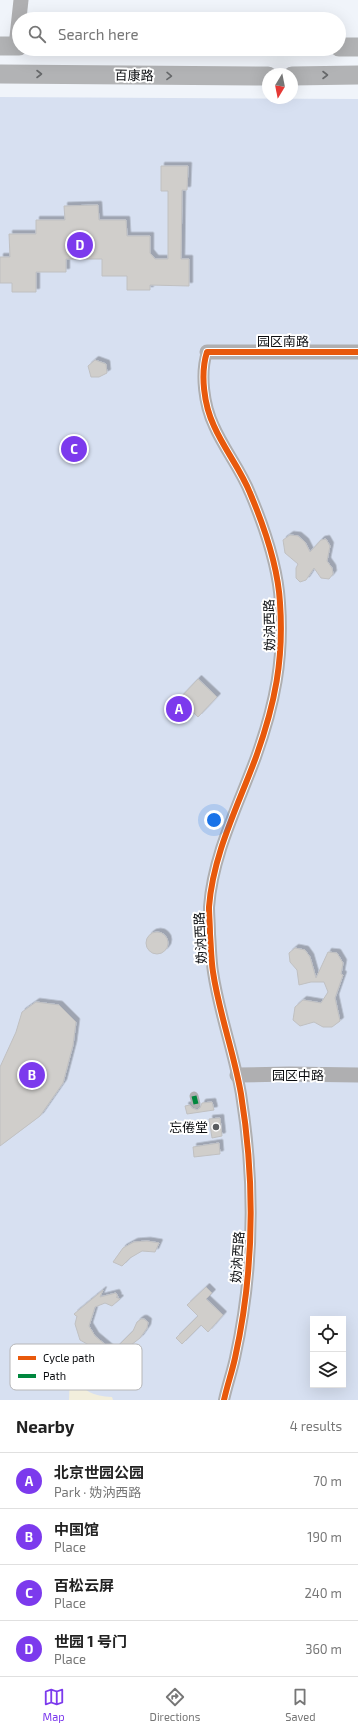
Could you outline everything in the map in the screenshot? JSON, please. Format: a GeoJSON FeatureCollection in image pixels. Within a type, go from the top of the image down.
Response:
{"type":"FeatureCollection","features":[{"type":"Feature","properties":{"kind":"main road"},"geometry":{"type":"LineString","coordinates":[[346,47],[358,47]]}},
{"type":"Feature","properties":{"kind":"main road","name":"百康路"},"geometry":{"type":"LineString","coordinates":[[0,74],[262,76]]}},
{"type":"Feature","properties":{"kind":"main road"},"geometry":{"type":"LineString","coordinates":[[298,76],[358,75]]}},
{"type":"Feature","properties":{"kind":"street"},"geometry":{"type":"LineString","coordinates":[[19,12],[21,0]]}},
{"type":"Feature","properties":{"kind":"street","name":"园区南路"},"geometry":{"type":"LineString","coordinates":[[207,352],[358,352]]}},
{"type":"Feature","properties":{"kind":"street","name":"妫汭西路"},"geometry":{"type":"LineString","coordinates":[[207,352],[204,360],[207,405],[213,425],[250,491],[267,541],[279,589],[281,604],[282,650],[273,704],[255,758],[217,860],[209,907],[213,971],[237,1075],[248,1151],[251,1237],[243,1316],[236,1357],[224,1400]]}},
{"type":"Feature","properties":{"kind":"street","name":"园区中路"},"geometry":{"type":"LineString","coordinates":[[237,1075],[358,1075]]}},
{"type":"Feature","properties":{"kind":"shaded area"},"geometry":{"type":"Polygon","coordinates":[[[0,97],[262,98],[262,104],[298,104],[298,99],[358,99],[358,1400],[0,1400],[0,97]]]}},
{"type":"Feature","properties":{"kind":"sand"},"geometry":{"type":"Polygon","coordinates":[[[69,1390],[86,1390],[99,1396],[112,1397],[113,1400],[69,1400],[69,1390]]]}},
{"type":"Feature","properties":{"kind":"building"},"geometry":{"type":"Polygon","coordinates":[[[161,166],[188,166],[187,190],[182,190],[181,259],[189,259],[189,286],[150,285],[150,290],[127,290],[127,276],[102,276],[102,259],[66,259],[66,272],[36,272],[36,292],[12,292],[12,283],[0,283],[0,257],[10,257],[9,234],[36,234],[36,220],[65,220],[64,206],[98,205],[99,220],[126,220],[127,236],[150,236],[150,253],[155,259],[168,259],[168,191],[161,191],[161,166]]]}},
{"type":"Feature","properties":{"kind":"building"},"geometry":{"type":"Polygon","coordinates":[[[95,360],[106,364],[107,373],[99,377],[91,377],[88,366],[95,360]]]}},
{"type":"Feature","properties":{"kind":"building"},"geometry":{"type":"Polygon","coordinates":[[[290,535],[298,536],[305,542],[310,552],[321,540],[326,539],[330,546],[327,561],[332,568],[333,574],[329,579],[321,578],[314,568],[306,580],[300,582],[296,578],[296,568],[298,564],[285,553],[283,540],[290,535]]]}},
{"type":"Feature","properties":{"kind":"building"},"geometry":{"type":"Polygon","coordinates":[[[198,679],[217,697],[198,717],[179,699],[198,679]]]}},
{"type":"Feature","properties":{"kind":"building"},"geometry":{"type":"Polygon","coordinates":[[[157,932],[165,935],[168,943],[165,951],[157,954],[149,951],[146,943],[149,935],[157,932]]]}},
{"type":"Feature","properties":{"kind":"building"},"geometry":{"type":"Polygon","coordinates":[[[295,948],[305,950],[310,957],[316,978],[328,952],[337,953],[343,963],[341,974],[343,975],[335,998],[340,1021],[332,1027],[323,1027],[314,1022],[300,1026],[293,1020],[295,1007],[303,1000],[321,1003],[328,992],[324,982],[311,982],[299,985],[297,970],[290,962],[289,953],[295,948]]]}},
{"type":"Feature","properties":{"kind":"building"},"geometry":{"type":"Polygon","coordinates":[[[36,1002],[59,1005],[76,1022],[73,1045],[63,1083],[40,1116],[0,1146],[0,1067],[16,1032],[22,1012],[36,1002]]]}},
{"type":"Feature","properties":{"kind":"building"},"geometry":{"type":"Polygon","coordinates":[[[212,1102],[214,1110],[187,1114],[185,1106],[190,1105],[192,1108],[197,1110],[200,1108],[202,1103],[212,1102]]]}},
{"type":"Feature","properties":{"kind":"building"},"geometry":{"type":"Polygon","coordinates":[[[220,1118],[222,1136],[212,1138],[209,1119],[220,1118]]]}},
{"type":"Feature","properties":{"kind":"building"},"geometry":{"type":"Polygon","coordinates":[[[219,1143],[220,1154],[194,1157],[193,1147],[219,1143]]]}},
{"type":"Feature","properties":{"kind":"building"},"geometry":{"type":"Polygon","coordinates":[[[147,1241],[159,1243],[155,1252],[142,1251],[130,1258],[122,1266],[113,1262],[123,1248],[134,1242],[147,1241]]]}},
{"type":"Feature","properties":{"kind":"building"},"geometry":{"type":"Polygon","coordinates":[[[206,1287],[212,1293],[206,1299],[223,1315],[208,1332],[201,1325],[182,1344],[176,1338],[198,1316],[187,1305],[206,1287]]]}},
{"type":"Feature","properties":{"kind":"building"},"geometry":{"type":"Polygon","coordinates":[[[103,1290],[100,1297],[116,1293],[118,1297],[116,1297],[120,1299],[112,1306],[105,1303],[95,1307],[89,1326],[95,1336],[105,1344],[87,1344],[80,1340],[75,1324],[77,1316],[74,1314],[103,1290]]]}},
{"type":"Feature","properties":{"kind":"building"},"geometry":{"type":"Polygon","coordinates":[[[144,1319],[148,1322],[147,1328],[140,1338],[132,1344],[120,1344],[133,1331],[137,1322],[144,1319]]]}},
{"type":"Feature","properties":{"kind":"marked path"},"geometry":{"type":"LineString","coordinates":[[194,1096],[196,1104]]}},
{"type":"Feature","properties":{"kind":"cycle path"},"geometry":{"type":"LineString","coordinates":[[224,1400],[235,1358],[246,1293],[250,1226],[249,1160],[241,1094],[213,972],[209,907],[211,887],[221,849],[263,737],[273,700],[277,681],[281,643],[281,624],[279,589],[265,533],[246,484],[218,435],[208,409],[204,389],[205,361],[207,352],[358,352]]}},
{"type":"Feature","properties":{"kind":"place","name":"世园 1 号门"},"geometry":{"type":"Point","coordinates":[80,245]}},
{"type":"Feature","properties":{"kind":"place","name":"百松云屏"},"geometry":{"type":"Point","coordinates":[74,449]}},
{"type":"Feature","properties":{"kind":"place","name":"北京世园公园"},"geometry":{"type":"Point","coordinates":[179,709]}},
{"type":"Feature","properties":{"kind":"place","name":"中国馆"},"geometry":{"type":"Point","coordinates":[32,1075]}},
{"type":"Feature","properties":{"kind":"place","name":"忘倦堂"},"geometry":{"type":"Point","coordinates":[216,1127]}}]}
